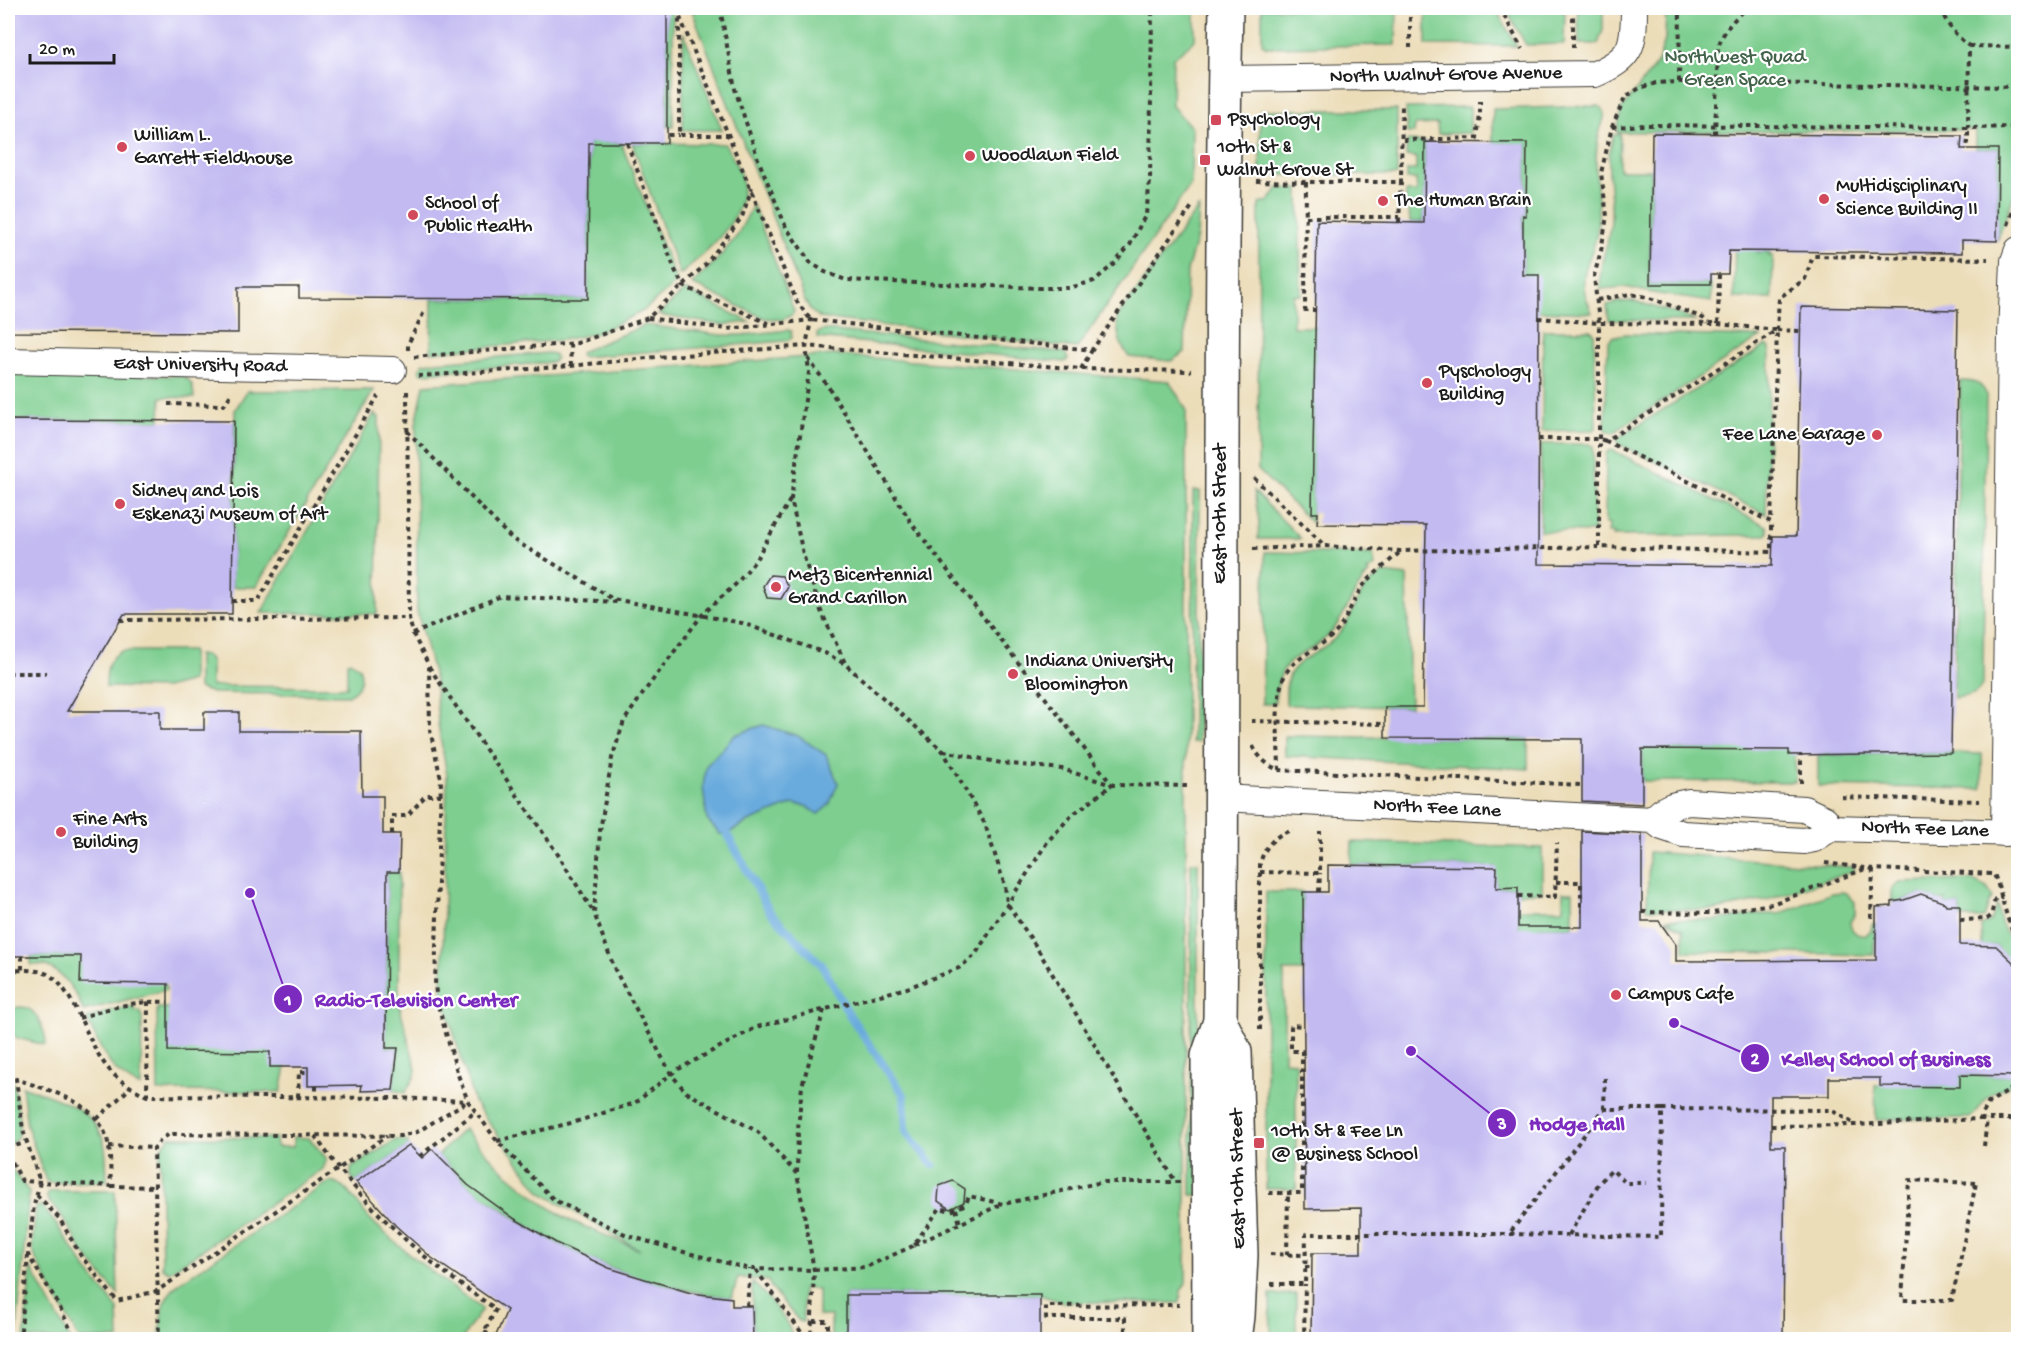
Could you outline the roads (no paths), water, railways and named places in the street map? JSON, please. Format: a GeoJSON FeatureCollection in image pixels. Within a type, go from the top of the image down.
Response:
{"type":"FeatureCollection","features":[{"type":"Feature","properties":{"kind":"street","name":"East 10th Street"},"geometry":{"type":"LineString","coordinates":[[1209,1340],[1208,1056],[1220,1021],[1222,798],[1220,373],[1226,8]]}},
{"type":"Feature","properties":{"kind":"street","name":"North Walnut Grove Avenue"},"geometry":{"type":"LineString","coordinates":[[1224,79],[1595,74],[1613,66],[1630,49],[1634,14]]}},
{"type":"Feature","properties":{"kind":"street"},"geometry":{"type":"LineString","coordinates":[[2007,245],[2014,261],[2011,335],[2012,833]]}},
{"type":"Feature","properties":{"kind":"street","name":"East University Road"},"geometry":{"type":"LineString","coordinates":[[8,361],[403,378]]}},
{"type":"Feature","properties":{"kind":"street","name":"North Fee Lane"},"geometry":{"type":"LineString","coordinates":[[1222,798],[1653,820],[1662,827],[1683,834],[1804,841],[1814,840],[1831,828],[2012,833]]}},
{"type":"Feature","properties":{"kind":"street","name":"East 10th Street"},"geometry":{"type":"LineString","coordinates":[[1220,1021],[1235,1052],[1241,1255],[1235,1340]]}},
{"type":"Feature","properties":{"kind":"water"},"geometry":{"type":"Polygon","coordinates":[[[763,725],[798,736],[826,755],[838,783],[829,805],[818,814],[806,806],[793,804],[746,823],[727,834],[720,834],[707,820],[703,787],[706,766],[735,735],[763,725]]]}},
{"type":"Feature","properties":{"kind":"waterway"},"geometry":{"type":"LineString","coordinates":[[727,834],[770,912],[822,965],[850,1016],[904,1095],[906,1132],[933,1165]]}},
{"type":"Feature","properties":{"kind":"place","name":"Psychology"},"geometry":{"type":"Point","coordinates":[1216,120]}},
{"type":"Feature","properties":{"kind":"place","name":"William L. Garrett Fieldhouse"},"geometry":{"type":"Point","coordinates":[122,147]}},
{"type":"Feature","properties":{"kind":"place","name":"Woodlawn Field"},"geometry":{"type":"Point","coordinates":[970,156]}},
{"type":"Feature","properties":{"kind":"place","name":"10th St & Walnut Grove St"},"geometry":{"type":"Point","coordinates":[1205,160]}},
{"type":"Feature","properties":{"kind":"place","name":"Multidisciplinary Science Building II"},"geometry":{"type":"Point","coordinates":[1824,199]}},
{"type":"Feature","properties":{"kind":"place","name":"The Human Brain"},"geometry":{"type":"Point","coordinates":[1383,201]}},
{"type":"Feature","properties":{"kind":"place","name":"School of Public Health"},"geometry":{"type":"Point","coordinates":[413,215]}},
{"type":"Feature","properties":{"kind":"place","name":"Pyschology Building"},"geometry":{"type":"Point","coordinates":[1427,383]}},
{"type":"Feature","properties":{"kind":"place","name":"Fee Lane Garage"},"geometry":{"type":"Point","coordinates":[1877,435]}},
{"type":"Feature","properties":{"kind":"place","name":"Sidney and Lois Eskenazi Museum of Art"},"geometry":{"type":"Point","coordinates":[120,504]}},
{"type":"Feature","properties":{"kind":"place","name":"Metz Bicentennial Grand Carillon"},"geometry":{"type":"Point","coordinates":[776,587]}},
{"type":"Feature","properties":{"kind":"place","name":"Indiana University Bloomington"},"geometry":{"type":"Point","coordinates":[1013,674]}},
{"type":"Feature","properties":{"kind":"place","name":"Fine Arts Building"},"geometry":{"type":"Point","coordinates":[61,832]}},
{"type":"Feature","properties":{"kind":"place","name":"Radio-Television Center"},"geometry":{"type":"Point","coordinates":[250,893]}},
{"type":"Feature","properties":{"kind":"place","name":"Campus Cafe"},"geometry":{"type":"Point","coordinates":[1616,995]}},
{"type":"Feature","properties":{"kind":"place","name":"Kelley School of Business"},"geometry":{"type":"Point","coordinates":[1674,1023]}},
{"type":"Feature","properties":{"kind":"place","name":"Hodge Hall"},"geometry":{"type":"Point","coordinates":[1411,1051]}},
{"type":"Feature","properties":{"kind":"place","name":"10th St & Fee Ln @ Business School"},"geometry":{"type":"Point","coordinates":[1259,1143]}},
{"type":"Feature","properties":{"kind":"park label","name":"Northwest Quad Green Space"},"geometry":{"type":"Point","coordinates":[1735,70]}}]}
